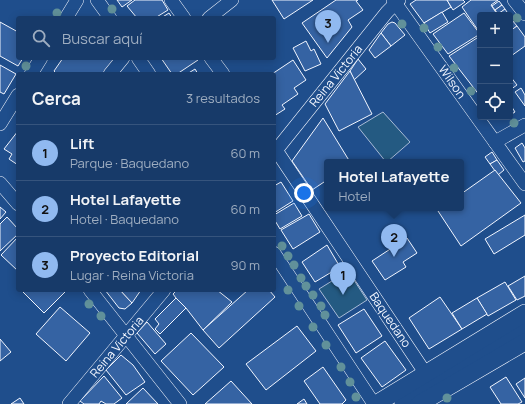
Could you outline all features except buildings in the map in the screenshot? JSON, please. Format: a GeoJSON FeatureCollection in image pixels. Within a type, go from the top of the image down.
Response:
{"type":"FeatureCollection","features":[{"type":"Feature","properties":{"kind":"main road"},"geometry":{"type":"LineString","coordinates":[[375,404],[525,313]]}},
{"type":"Feature","properties":{"kind":"main road"},"geometry":{"type":"LineString","coordinates":[[419,404],[525,342]]}},
{"type":"Feature","properties":{"kind":"street"},"geometry":{"type":"LineString","coordinates":[[67,16],[77,0]]}},
{"type":"Feature","properties":{"kind":"street"},"geometry":{"type":"LineString","coordinates":[[97,0],[109,16]]}},
{"type":"Feature","properties":{"kind":"street"},"geometry":{"type":"LineString","coordinates":[[171,0],[183,16]]}},
{"type":"Feature","properties":{"kind":"street"},"geometry":{"type":"LineString","coordinates":[[212,16],[232,0]]}},
{"type":"Feature","properties":{"kind":"street"},"geometry":{"type":"LineString","coordinates":[[514,0],[525,14]]}},
{"type":"Feature","properties":{"kind":"street","name":"Wilson"},"geometry":{"type":"LineString","coordinates":[[396,1],[525,184]]}},
{"type":"Feature","properties":{"kind":"street","name":"Reina Victoria"},"geometry":{"type":"LineString","coordinates":[[276,149],[396,1]]}},
{"type":"Feature","properties":{"kind":"street"},"geometry":{"type":"LineString","coordinates":[[32,72],[40,60]]}},
{"type":"Feature","properties":{"kind":"street"},"geometry":{"type":"LineString","coordinates":[[112,72],[121,60]]}},
{"type":"Feature","properties":{"kind":"street"},"geometry":{"type":"LineString","coordinates":[[140,60],[148,72]]}},
{"type":"Feature","properties":{"kind":"street"},"geometry":{"type":"LineString","coordinates":[[212,60],[222,72]]}},
{"type":"Feature","properties":{"kind":"street"},"geometry":{"type":"LineString","coordinates":[[0,124],[16,98]]}},
{"type":"Feature","properties":{"kind":"street"},"geometry":{"type":"LineString","coordinates":[[495,142],[525,125]]}},
{"type":"Feature","properties":{"kind":"street","name":"Baquedano"},"geometry":{"type":"LineString","coordinates":[[276,151],[426,374]]}},
{"type":"Feature","properties":{"kind":"street"},"geometry":{"type":"LineString","coordinates":[[0,183],[16,202]]}},
{"type":"Feature","properties":{"kind":"street"},"geometry":{"type":"LineString","coordinates":[[276,256],[375,404]]}},
{"type":"Feature","properties":{"kind":"street"},"geometry":{"type":"LineString","coordinates":[[92,292],[180,404]]}},
{"type":"Feature","properties":{"kind":"street","name":"Reina Victoria"},"geometry":{"type":"LineString","coordinates":[[69,404],[162,292]]}},
{"type":"Feature","properties":{"kind":"street"},"geometry":{"type":"LineString","coordinates":[[401,404],[525,328]]}},
{"type":"Feature","properties":{"kind":"shaded area"},"geometry":{"type":"Polygon","coordinates":[[[383,112],[410,142],[390,159],[384,159],[358,127],[383,112]]]}},
{"type":"Feature","properties":{"kind":"shaded area"},"geometry":{"type":"Polygon","coordinates":[[[348,271],[367,300],[339,318],[319,289],[348,271]]]}},
{"type":"Feature","properties":{"kind":"place","name":"Proyecto Editorial"},"geometry":{"type":"Point","coordinates":[328,43]}},
{"type":"Feature","properties":{"kind":"place","name":"Hotel Lafayette"},"geometry":{"type":"Point","coordinates":[394,257]}},
{"type":"Feature","properties":{"kind":"place","name":"Lift"},"geometry":{"type":"Point","coordinates":[343,295]}}]}
